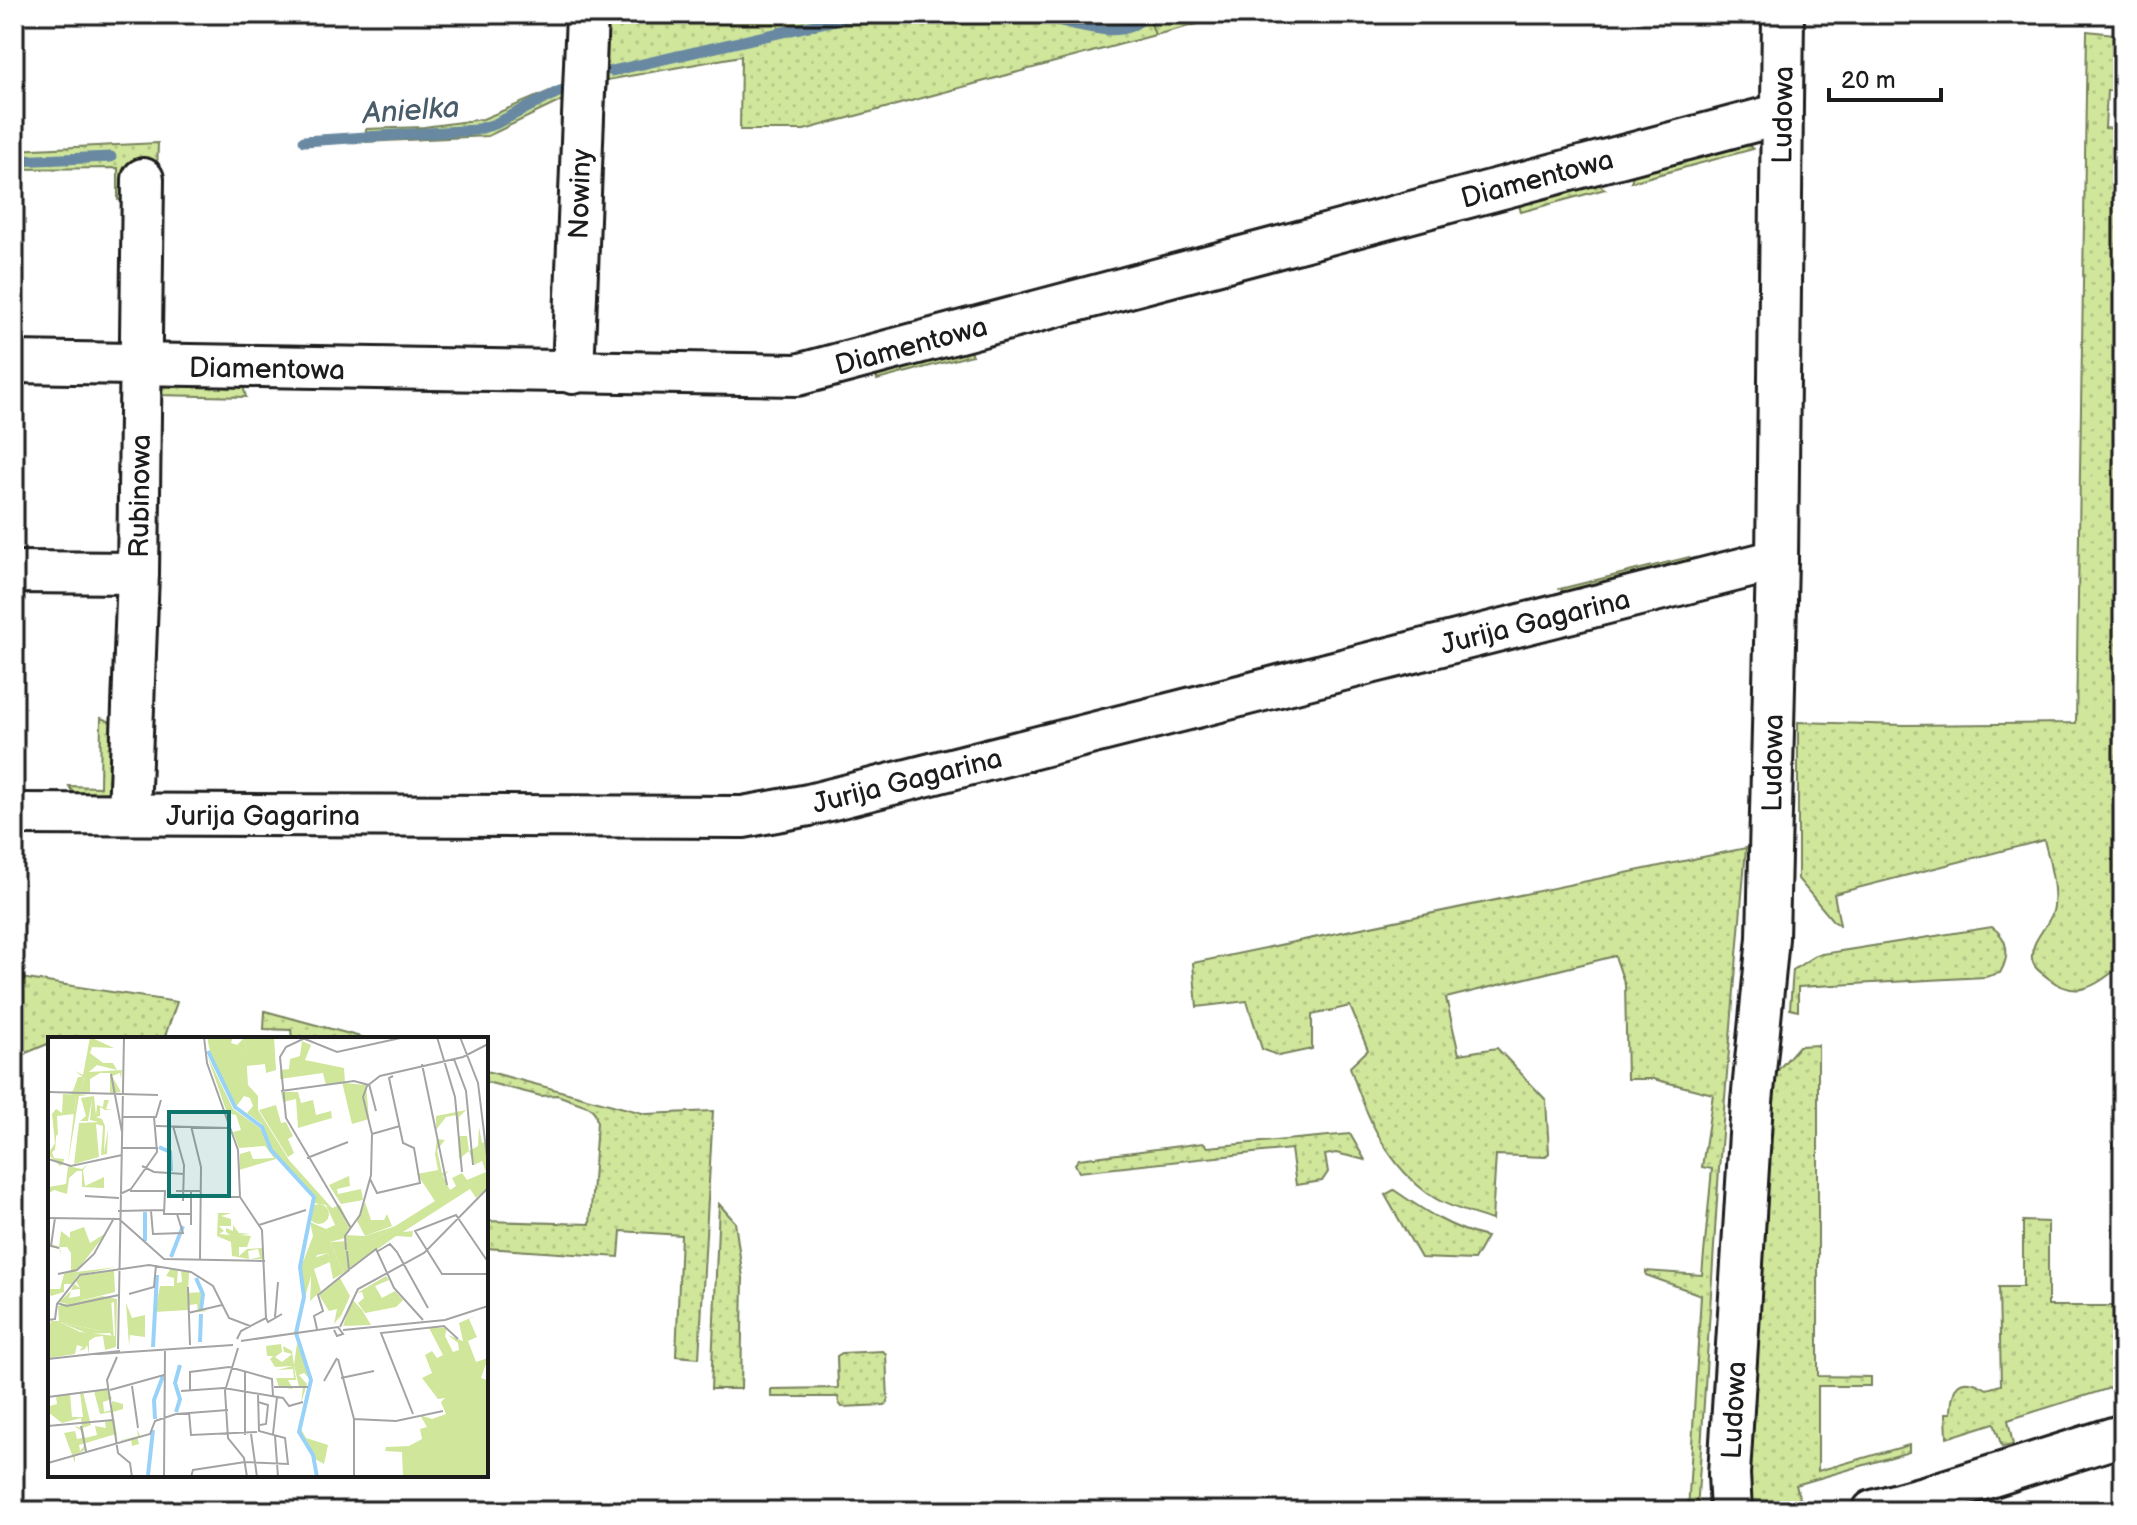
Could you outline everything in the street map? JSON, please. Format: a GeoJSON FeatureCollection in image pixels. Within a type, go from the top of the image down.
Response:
{"type":"FeatureCollection","features":[{"type":"Feature","properties":{"kind":"street","name":"Nowiny"},"geometry":{"type":"LineString","coordinates":[[573,373],[587,14]]}},
{"type":"Feature","properties":{"kind":"street","name":"Ludowa"},"geometry":{"type":"LineString","coordinates":[[1731,1511],[1729,1474],[1752,1102],[1768,938],[1777,560],[1783,14]]}},
{"type":"Feature","properties":{"kind":"street","name":"Diamentowa"},"geometry":{"type":"LineString","coordinates":[[14,362],[797,375],[1781,114]]}},
{"type":"Feature","properties":{"kind":"street","name":"Rubinowa"},"geometry":{"type":"LineString","coordinates":[[129,814],[138,573],[143,179]]}},
{"type":"Feature","properties":{"kind":"street","name":"Jurija Gagarina"},"geometry":{"type":"LineString","coordinates":[[14,814],[743,817],[809,805],[1777,560]]}},
{"type":"Feature","properties":{"kind":"street"},"geometry":{"type":"LineString","coordinates":[[14,572],[138,573]]}},
{"type":"Feature","properties":{"kind":"street"},"geometry":{"type":"LineString","coordinates":[[1873,1511],[2123,1435]]}},
{"type":"Feature","properties":{"kind":"green space"},"geometry":{"type":"Polygon","coordinates":[[[599,14],[809,18],[826,14],[1148,14],[1155,35],[804,130],[740,130],[741,56],[607,80],[603,147],[596,146],[599,14]]]}},
{"type":"Feature","properties":{"kind":"green space"},"geometry":{"type":"Polygon","coordinates":[[[1148,14],[1236,14],[1155,35],[1148,14]]]}},
{"type":"Feature","properties":{"kind":"green space"},"geometry":{"type":"Polygon","coordinates":[[[2087,31],[2123,35],[2123,91],[2107,91],[2105,128],[2123,129],[2123,967],[2093,985],[2076,989],[2058,985],[2036,967],[2032,959],[2033,947],[2054,907],[2052,877],[2044,840],[1834,894],[1840,925],[1833,921],[1798,879],[1798,722],[1905,725],[2076,723],[2087,31]]]}},
{"type":"Feature","properties":{"kind":"green space"},"geometry":{"type":"Polygon","coordinates":[[[566,84],[565,99],[488,136],[366,142],[366,129],[424,127],[483,119],[566,84]]]}},
{"type":"Feature","properties":{"kind":"green space"},"geometry":{"type":"Polygon","coordinates":[[[158,143],[157,172],[135,198],[118,200],[118,168],[14,169],[14,150],[158,143]]]}},
{"type":"Feature","properties":{"kind":"green space"},"geometry":{"type":"Polygon","coordinates":[[[1747,144],[1753,149],[1631,182],[1634,172],[1747,144]]]}},
{"type":"Feature","properties":{"kind":"green space"},"geometry":{"type":"Polygon","coordinates":[[[1595,182],[1605,189],[1521,212],[1518,202],[1595,182]]]}},
{"type":"Feature","properties":{"kind":"green space"},"geometry":{"type":"Polygon","coordinates":[[[967,346],[972,355],[877,380],[876,370],[967,346]]]}},
{"type":"Feature","properties":{"kind":"green space"},"geometry":{"type":"Polygon","coordinates":[[[160,385],[243,386],[246,397],[158,395],[160,385]]]}},
{"type":"Feature","properties":{"kind":"green space"},"geometry":{"type":"Polygon","coordinates":[[[1689,557],[1688,563],[1565,592],[1560,589],[1689,557]]]}},
{"type":"Feature","properties":{"kind":"green space"},"geometry":{"type":"Polygon","coordinates":[[[101,718],[113,723],[109,790],[105,795],[75,797],[69,786],[100,787],[101,718]]]}},
{"type":"Feature","properties":{"kind":"green space"},"geometry":{"type":"Polygon","coordinates":[[[1746,848],[1719,1169],[1697,1511],[1688,1511],[1701,1295],[1646,1275],[1646,1271],[1702,1275],[1712,1169],[1702,1167],[1713,1094],[1653,1079],[1627,1079],[1625,985],[1615,956],[1446,998],[1459,1054],[1497,1048],[1546,1100],[1549,1153],[1545,1157],[1496,1155],[1492,1220],[1433,1197],[1417,1185],[1391,1156],[1372,1122],[1350,1067],[1368,1050],[1350,1006],[1312,1015],[1312,1049],[1279,1056],[1262,1049],[1247,1001],[1197,1007],[1193,963],[1746,848]]]}},
{"type":"Feature","properties":{"kind":"green space"},"geometry":{"type":"Polygon","coordinates":[[[1992,927],[2005,942],[2005,960],[2000,973],[1985,977],[1798,987],[1798,1011],[1790,1009],[1793,970],[1816,955],[1992,927]]]}},
{"type":"Feature","properties":{"kind":"green space"},"geometry":{"type":"Polygon","coordinates":[[[14,977],[177,1002],[165,1037],[48,1037],[48,1044],[14,1058],[14,977]]]}},
{"type":"Feature","properties":{"kind":"green space"},"geometry":{"type":"Polygon","coordinates":[[[265,1011],[361,1037],[292,1037],[291,1030],[264,1029],[265,1011]]]}},
{"type":"Feature","properties":{"kind":"green space"},"geometry":{"type":"Polygon","coordinates":[[[1818,1045],[1818,1376],[1871,1377],[1871,1386],[1818,1386],[1818,1471],[1909,1445],[1909,1452],[1796,1485],[1803,1511],[1764,1511],[1745,1496],[1771,1078],[1799,1046],[1818,1045]]]}},
{"type":"Feature","properties":{"kind":"green space"},"geometry":{"type":"Polygon","coordinates":[[[488,1072],[646,1114],[713,1111],[699,1358],[676,1356],[681,1235],[621,1231],[619,1257],[488,1248],[488,1221],[590,1224],[597,1122],[595,1113],[590,1107],[557,1095],[541,1096],[488,1083],[488,1072]]]}},
{"type":"Feature","properties":{"kind":"green space"},"geometry":{"type":"Polygon","coordinates":[[[1350,1134],[1365,1160],[1336,1153],[1325,1155],[1328,1172],[1322,1181],[1296,1185],[1291,1149],[1079,1172],[1075,1164],[1079,1159],[1203,1143],[1208,1147],[1350,1134]]]}},
{"type":"Feature","properties":{"kind":"green space"},"geometry":{"type":"Polygon","coordinates":[[[1394,1190],[1449,1224],[1487,1237],[1474,1260],[1421,1258],[1385,1195],[1394,1190]]]}},
{"type":"Feature","properties":{"kind":"green space"},"geometry":{"type":"Polygon","coordinates":[[[719,1204],[735,1222],[743,1278],[741,1389],[711,1389],[719,1204]]]}},
{"type":"Feature","properties":{"kind":"green space"},"geometry":{"type":"Polygon","coordinates":[[[2023,1221],[2048,1222],[2048,1306],[2123,1306],[2123,1384],[2008,1420],[2013,1445],[2002,1447],[1994,1423],[1947,1438],[1946,1413],[1951,1413],[1958,1384],[1969,1382],[1987,1389],[2001,1385],[1999,1287],[2023,1287],[2023,1221]]]}},
{"type":"Feature","properties":{"kind":"green space"},"geometry":{"type":"Polygon","coordinates":[[[883,1351],[886,1354],[888,1401],[885,1405],[842,1407],[838,1397],[771,1397],[771,1389],[838,1388],[837,1356],[842,1353],[883,1351]]]}},
{"type":"Feature","properties":{"kind":"waterway","name":"Anielka"},"geometry":{"type":"LineString","coordinates":[[612,71],[844,18],[874,15],[1040,17],[1110,30],[1136,23],[1146,14]]}},
{"type":"Feature","properties":{"kind":"waterway","name":"Anielka"},"geometry":{"type":"LineString","coordinates":[[304,141],[475,130],[495,124],[560,91]]}},
{"type":"Feature","properties":{"kind":"waterway","name":"Anielka"},"geometry":{"type":"LineString","coordinates":[[14,161],[111,157]]}}]}
